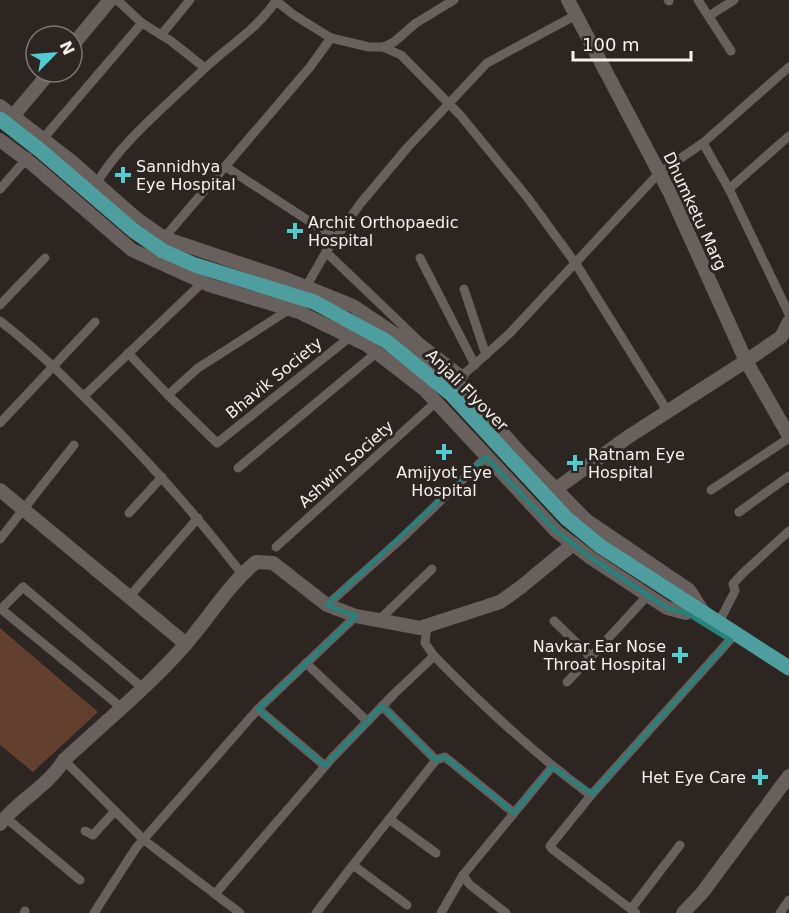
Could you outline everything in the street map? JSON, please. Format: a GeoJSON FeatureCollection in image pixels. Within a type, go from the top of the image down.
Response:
{"type":"FeatureCollection","features":[{"type":"Feature","properties":{"kind":"main road","name":"Anjali Flyover"},"geometry":{"type":"LineString","coordinates":[[6,118],[134,231],[163,251],[195,265],[314,302],[386,340],[450,394],[566,518],[681,607]]}},
{"type":"Feature","properties":{"kind":"main road","name":"Anjali Flyover"},"geometry":{"type":"LineString","coordinates":[[0,131],[34,157],[128,239],[159,259],[191,274],[311,310],[381,347],[444,400],[559,525],[606,561],[681,607],[704,612],[789,668]]}},
{"type":"Feature","properties":{"kind":"main road"},"geometry":{"type":"LineString","coordinates":[[681,607],[789,679]]}},
{"type":"Feature","properties":{"kind":"street"},"geometry":{"type":"LineString","coordinates":[[84,31],[110,0]]}},
{"type":"Feature","properties":{"kind":"street"},"geometry":{"type":"LineString","coordinates":[[117,0],[142,24],[161,35],[205,68]]}},
{"type":"Feature","properties":{"kind":"street"},"geometry":{"type":"LineString","coordinates":[[161,35],[190,0]]}},
{"type":"Feature","properties":{"kind":"street"},"geometry":{"type":"LineString","coordinates":[[96,183],[114,159],[157,112],[265,17],[275,0],[330,38],[369,47],[383,47],[394,42],[401,34],[454,0]]}},
{"type":"Feature","properties":{"kind":"street"},"geometry":{"type":"LineString","coordinates":[[430,0],[437,10]]}},
{"type":"Feature","properties":{"kind":"street","name":"Dhumketu Marg"},"geometry":{"type":"LineString","coordinates":[[568,0],[659,173],[746,362],[789,437]]}},
{"type":"Feature","properties":{"kind":"street"},"geometry":{"type":"LineString","coordinates":[[698,0],[731,51]]}},
{"type":"Feature","properties":{"kind":"street"},"geometry":{"type":"LineString","coordinates":[[709,16],[734,0]]}},
{"type":"Feature","properties":{"kind":"street"},"geometry":{"type":"LineString","coordinates":[[128,353],[168,395],[198,368],[290,309],[335,238],[407,148],[448,102],[487,63],[576,15]]}},
{"type":"Feature","properties":{"kind":"street"},"geometry":{"type":"LineString","coordinates":[[0,189],[142,24]]}},
{"type":"Feature","properties":{"kind":"street"},"geometry":{"type":"LineString","coordinates":[[164,238],[310,67],[330,38]]}},
{"type":"Feature","properties":{"kind":"street"},"geometry":{"type":"LineString","coordinates":[[383,47],[401,56],[448,102],[527,197],[576,264],[668,412]]}},
{"type":"Feature","properties":{"kind":"street"},"geometry":{"type":"LineString","coordinates":[[436,402],[510,333],[659,173],[703,143],[789,67]]}},
{"type":"Feature","properties":{"kind":"street"},"geometry":{"type":"LineString","coordinates":[[6,118],[39,84]]}},
{"type":"Feature","properties":{"kind":"street"},"geometry":{"type":"LineString","coordinates":[[0,106],[6,118],[43,139],[136,219],[164,238],[306,287],[353,306],[460,379]]}},
{"type":"Feature","properties":{"kind":"street"},"geometry":{"type":"LineString","coordinates":[[729,189],[789,136]]}},
{"type":"Feature","properties":{"kind":"street"},"geometry":{"type":"LineString","coordinates":[[0,140],[26,159],[132,250],[202,283],[290,309],[367,345],[424,390],[556,531],[667,608],[681,607]]}},
{"type":"Feature","properties":{"kind":"street"},"geometry":{"type":"LineString","coordinates":[[703,143],[729,189],[789,314]]}},
{"type":"Feature","properties":{"kind":"street"},"geometry":{"type":"LineString","coordinates":[[226,167],[335,238]]}},
{"type":"Feature","properties":{"kind":"street"},"geometry":{"type":"LineString","coordinates":[[326,252],[460,379],[586,520],[689,590],[704,612]]}},
{"type":"Feature","properties":{"kind":"street"},"geometry":{"type":"LineString","coordinates":[[0,305],[45,258]]}},
{"type":"Feature","properties":{"kind":"street"},"geometry":{"type":"LineString","coordinates":[[420,258],[475,365]]}},
{"type":"Feature","properties":{"kind":"street"},"geometry":{"type":"LineString","coordinates":[[84,396],[202,283]]}},
{"type":"Feature","properties":{"kind":"street"},"geometry":{"type":"LineString","coordinates":[[464,289],[486,355]]}},
{"type":"Feature","properties":{"kind":"street"},"geometry":{"type":"LineString","coordinates":[[0,321],[54,367],[162,477],[242,574]]}},
{"type":"Feature","properties":{"kind":"street"},"geometry":{"type":"LineString","coordinates":[[556,489],[628,437],[781,337],[789,321]]}},
{"type":"Feature","properties":{"kind":"street"},"geometry":{"type":"LineString","coordinates":[[0,423],[95,322]]}},
{"type":"Feature","properties":{"kind":"street","name":"Bhavik Society"},"geometry":{"type":"LineString","coordinates":[[168,395],[217,443],[350,337]]}},
{"type":"Feature","properties":{"kind":"street"},"geometry":{"type":"LineString","coordinates":[[238,468],[376,352]]}},
{"type":"Feature","properties":{"kind":"street","name":"Ashwin Society"},"geometry":{"type":"LineString","coordinates":[[276,547],[436,402]]}},
{"type":"Feature","properties":{"kind":"street"},"geometry":{"type":"LineString","coordinates":[[711,490],[789,437]]}},
{"type":"Feature","properties":{"kind":"street"},"geometry":{"type":"LineString","coordinates":[[0,539],[74,445]]}},
{"type":"Feature","properties":{"kind":"street"},"geometry":{"type":"LineString","coordinates":[[327,605],[402,538],[486,457]]}},
{"type":"Feature","properties":{"kind":"street"},"geometry":{"type":"LineString","coordinates":[[739,512],[789,476]]}},
{"type":"Feature","properties":{"kind":"street"},"geometry":{"type":"LineString","coordinates":[[129,513],[162,477]]}},
{"type":"Feature","properties":{"kind":"street"},"geometry":{"type":"LineString","coordinates":[[0,490],[186,644]]}},
{"type":"Feature","properties":{"kind":"street"},"geometry":{"type":"LineString","coordinates":[[129,597],[198,518]]}},
{"type":"Feature","properties":{"kind":"street"},"geometry":{"type":"LineString","coordinates":[[719,622],[735,591],[733,584],[789,531]]}},
{"type":"Feature","properties":{"kind":"street"},"geometry":{"type":"LineString","coordinates":[[80,880],[3,821],[59,768],[64,760],[144,689],[186,644],[242,574],[256,562],[273,563],[327,605],[356,616],[420,628],[500,602],[573,544]]}},
{"type":"Feature","properties":{"kind":"street"},"geometry":{"type":"LineString","coordinates":[[378,621],[432,570]]}},
{"type":"Feature","properties":{"kind":"street"},"geometry":{"type":"LineString","coordinates":[[122,708],[1,609],[23,587],[144,689]]}},
{"type":"Feature","properties":{"kind":"street"},"geometry":{"type":"LineString","coordinates":[[567,682],[648,595]]}},
{"type":"Feature","properties":{"kind":"street"},"geometry":{"type":"LineString","coordinates":[[94,913],[144,840],[258,710],[356,616]]}},
{"type":"Feature","properties":{"kind":"street"},"geometry":{"type":"LineString","coordinates":[[554,621],[591,657]]}},
{"type":"Feature","properties":{"kind":"street"},"geometry":{"type":"LineString","coordinates":[[427,626],[425,643],[434,656],[491,714],[552,767],[592,794]]}},
{"type":"Feature","properties":{"kind":"street"},"geometry":{"type":"LineString","coordinates":[[680,845],[634,911],[550,846],[592,794],[730,640]]}},
{"type":"Feature","properties":{"kind":"street"},"geometry":{"type":"LineString","coordinates":[[215,894],[325,766],[434,656]]}},
{"type":"Feature","properties":{"kind":"street"},"geometry":{"type":"LineString","coordinates":[[306,663],[367,722]]}},
{"type":"Feature","properties":{"kind":"street"},"geometry":{"type":"LineString","coordinates":[[382,706],[436,760]]}},
{"type":"Feature","properties":{"kind":"street"},"geometry":{"type":"LineString","coordinates":[[258,710],[325,766]]}},
{"type":"Feature","properties":{"kind":"street"},"geometry":{"type":"LineString","coordinates":[[317,912],[436,760],[445,757],[514,813]]}},
{"type":"Feature","properties":{"kind":"street"},"geometry":{"type":"LineString","coordinates":[[64,760],[144,840],[240,913]]}},
{"type":"Feature","properties":{"kind":"street"},"geometry":{"type":"LineString","coordinates":[[441,913],[463,875],[552,767]]}},
{"type":"Feature","properties":{"kind":"street"},"geometry":{"type":"LineString","coordinates":[[683,913],[702,893],[789,776]]}},
{"type":"Feature","properties":{"kind":"street"},"geometry":{"type":"LineString","coordinates":[[85,831],[93,835],[115,811]]}},
{"type":"Feature","properties":{"kind":"street"},"geometry":{"type":"LineString","coordinates":[[389,819],[436,853]]}},
{"type":"Feature","properties":{"kind":"street"},"geometry":{"type":"LineString","coordinates":[[353,865],[407,905]]}},
{"type":"Feature","properties":{"kind":"street"},"geometry":{"type":"LineString","coordinates":[[463,875],[469,884],[506,913]]}},
{"type":"Feature","properties":{"kind":"street"},"geometry":{"type":"LineString","coordinates":[[780,913],[788,902]]}},
{"type":"Feature","properties":{"kind":"highlighted area"},"geometry":{"type":"Polygon","coordinates":[[[486,457],[556,531],[591,558],[667,608],[686,613],[730,640],[592,794],[552,767],[514,813],[445,757],[436,760],[382,706],[325,766],[258,709],[356,616],[327,605],[486,457]]]}},
{"type":"Feature","properties":{"kind":"shaded area"},"geometry":{"type":"Polygon","coordinates":[[[0,628],[98,712],[33,772],[0,745],[0,628]]]}},
{"type":"Feature","properties":{"kind":"place","name":"Sannidhya Eye Hospital"},"geometry":{"type":"Point","coordinates":[123,175]}},
{"type":"Feature","properties":{"kind":"place","name":"Archit Orthopaedic Hospital"},"geometry":{"type":"Point","coordinates":[295,231]}},
{"type":"Feature","properties":{"kind":"place","name":"Amijyot Eye Hospital"},"geometry":{"type":"Point","coordinates":[444,452]}},
{"type":"Feature","properties":{"kind":"place","name":"Ratnam Eye Hospital"},"geometry":{"type":"Point","coordinates":[575,463]}},
{"type":"Feature","properties":{"kind":"place","name":"Navkar Ear Nose Throat Hospital"},"geometry":{"type":"Point","coordinates":[680,655]}},
{"type":"Feature","properties":{"kind":"place","name":"Het Eye Care"},"geometry":{"type":"Point","coordinates":[760,777]}}]}
